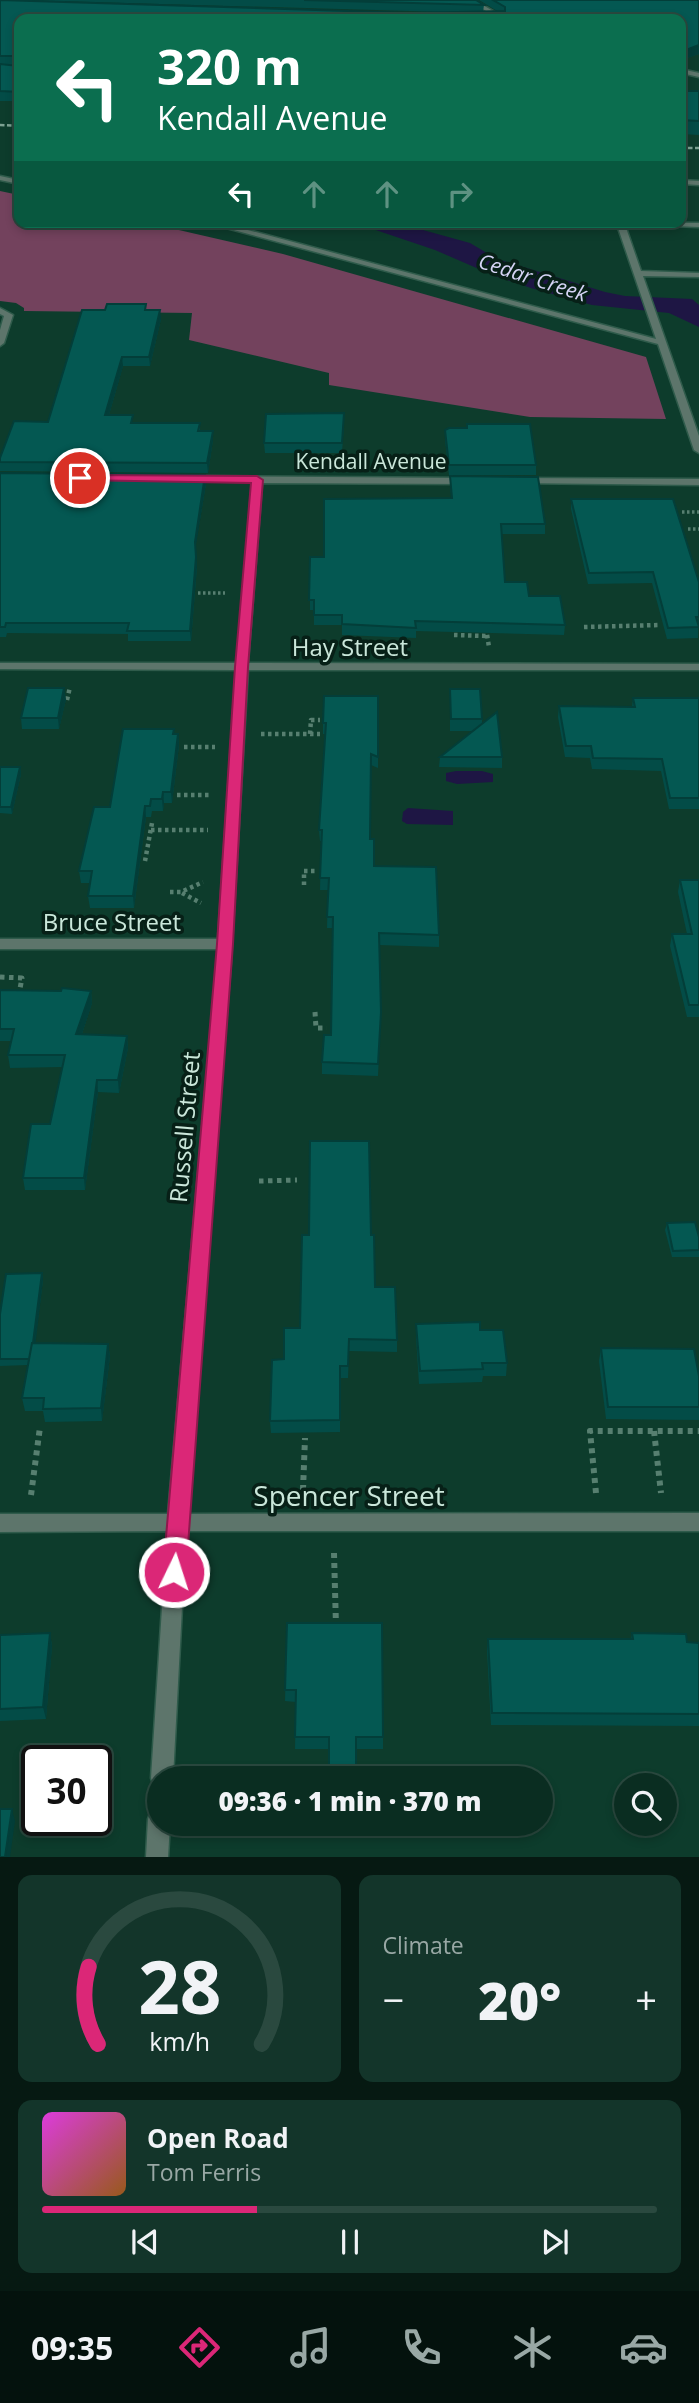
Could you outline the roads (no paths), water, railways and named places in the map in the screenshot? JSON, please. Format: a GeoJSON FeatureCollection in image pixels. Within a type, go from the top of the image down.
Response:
{"type":"FeatureCollection","features":[{"type":"Feature","properties":{"kind":"street"},"geometry":{"type":"LineString","coordinates":[[470,0],[494,14]]}},
{"type":"Feature","properties":{"kind":"street"},"geometry":{"type":"LineString","coordinates":[[231,228],[659,342]]}},
{"type":"Feature","properties":{"kind":"street"},"geometry":{"type":"LineString","coordinates":[[622,228],[659,342],[699,450]]}},
{"type":"Feature","properties":{"kind":"street"},"geometry":{"type":"LineString","coordinates":[[638,273],[699,275]]}},
{"type":"Feature","properties":{"kind":"street"},"geometry":{"type":"LineString","coordinates":[[0,311],[9,315],[0,343]]}},
{"type":"Feature","properties":{"kind":"street","name":"Kendall Avenue"},"geometry":{"type":"LineString","coordinates":[[172,479],[474,481]]}},
{"type":"Feature","properties":{"kind":"street","name":"Russell Street"},"geometry":{"type":"LineString","coordinates":[[163,1766],[177,1523],[225,944],[257,480]]}},
{"type":"Feature","properties":{"kind":"street"},"geometry":{"type":"LineString","coordinates":[[507,481],[699,482]]}},
{"type":"Feature","properties":{"kind":"street","name":"Hay Street"},"geometry":{"type":"LineString","coordinates":[[0,666],[699,667]]}},
{"type":"Feature","properties":{"kind":"street","name":"Bruce Street"},"geometry":{"type":"LineString","coordinates":[[0,944],[225,944]]}},
{"type":"Feature","properties":{"kind":"street","name":"Spencer Street"},"geometry":{"type":"LineString","coordinates":[[0,1523],[699,1522]]}},
{"type":"Feature","properties":{"kind":"street"},"geometry":{"type":"LineString","coordinates":[[157,1857],[158,1836]]}},
{"type":"Feature","properties":{"kind":"water","name":"Cedar Creek"},"geometry":{"type":"Polygon","coordinates":[[[370,228],[416,228],[470,243],[497,259],[605,292],[625,296],[692,299],[699,305],[699,327],[669,313],[592,305],[531,288],[435,250],[370,228]]]}},
{"type":"Feature","properties":{"kind":"water"},"geometry":{"type":"Polygon","coordinates":[[[482,771],[493,774],[493,782],[457,784],[446,781],[446,773],[482,771]]]}},
{"type":"Feature","properties":{"kind":"water"},"geometry":{"type":"Polygon","coordinates":[[[408,808],[453,811],[453,825],[407,824],[402,821],[403,812],[408,808]]]}},
{"type":"Feature","properties":{"kind":"railway"},"geometry":{"type":"LineString","coordinates":[[0,125],[14,126]]}},
{"type":"Feature","properties":{"kind":"railway"},"geometry":{"type":"LineString","coordinates":[[686,148],[699,148]]}}]}
